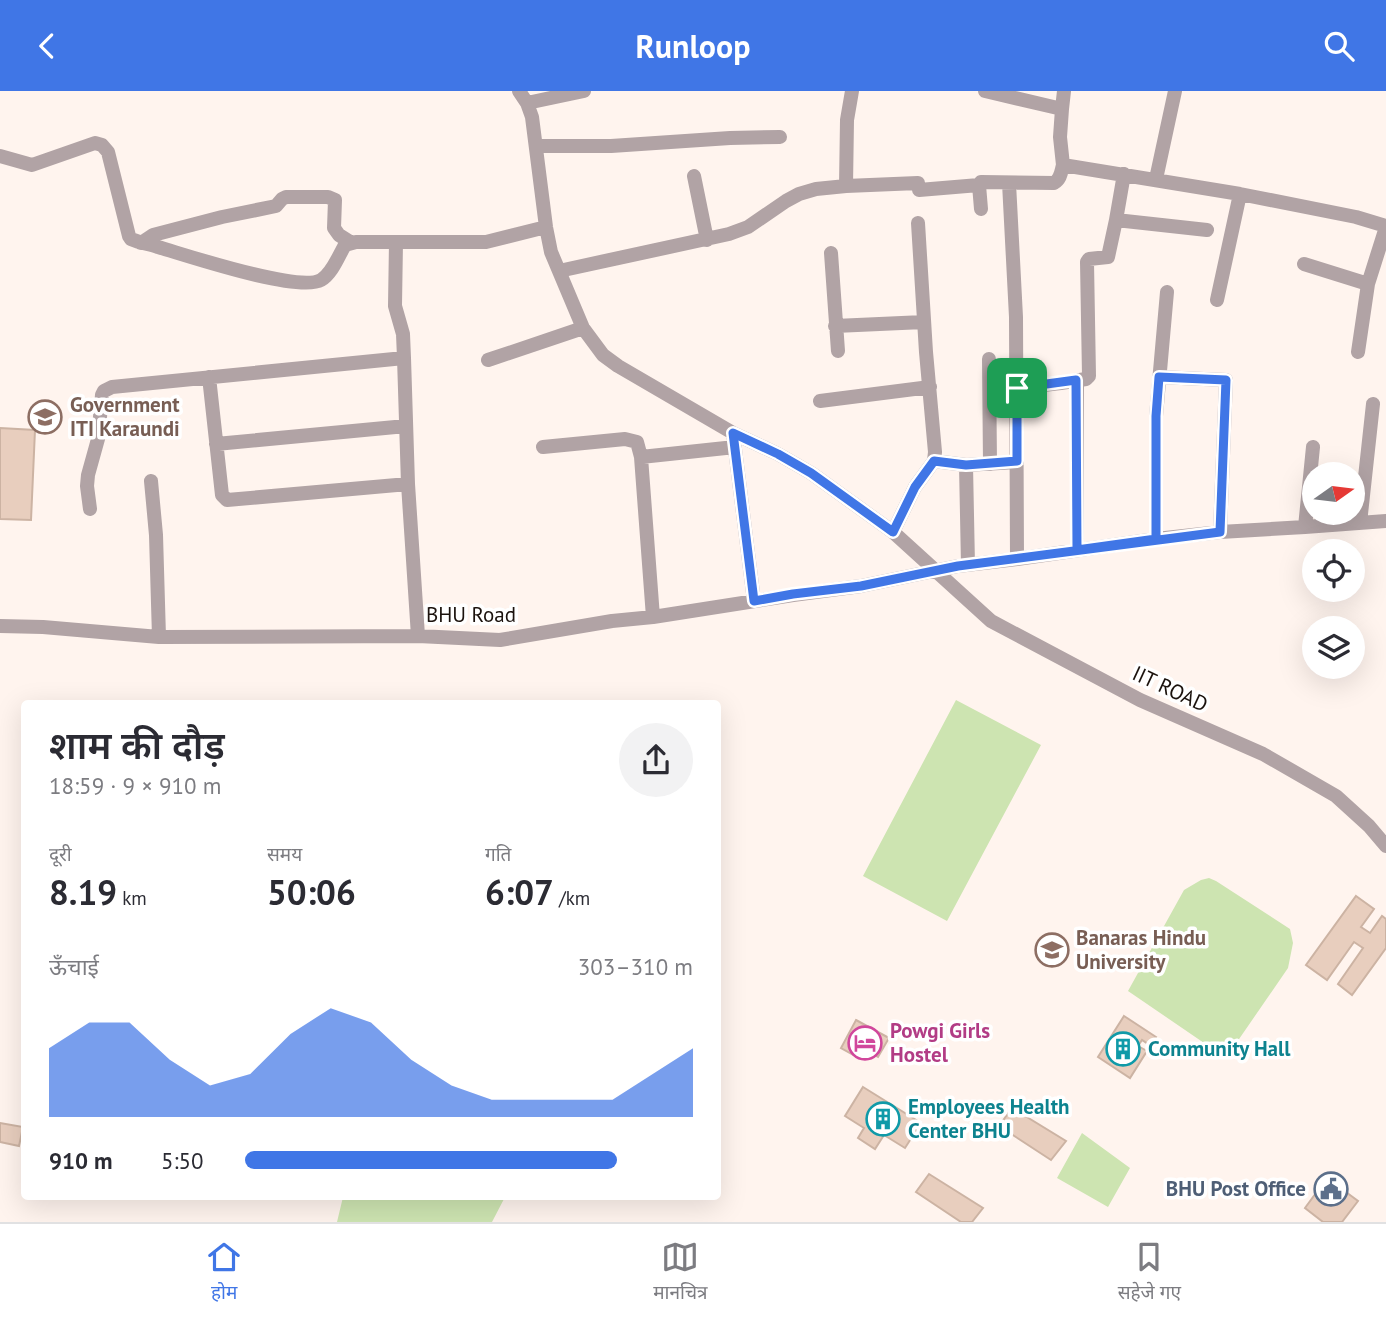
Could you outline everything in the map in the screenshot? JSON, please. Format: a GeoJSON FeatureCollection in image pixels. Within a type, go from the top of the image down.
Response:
{"type":"FeatureCollection","features":[{"type":"Feature","properties":{"kind":"street"},"geometry":{"type":"LineString","coordinates":[[523,97],[584,91]]}},
{"type":"Feature","properties":{"kind":"street"},"geometry":{"type":"LineString","coordinates":[[846,186],[847,120],[852,91]]}},
{"type":"Feature","properties":{"kind":"street"},"geometry":{"type":"LineString","coordinates":[[985,91],[1062,109]]}},
{"type":"Feature","properties":{"kind":"street"},"geometry":{"type":"LineString","coordinates":[[559,271],[729,234],[748,227],[799,194],[816,189],[846,186],[979,185],[984,181],[1054,183],[1060,176],[1063,165],[1060,137],[1064,91]]}},
{"type":"Feature","properties":{"kind":"street"},"geometry":{"type":"LineString","coordinates":[[1156,179],[1175,91]]}},
{"type":"Feature","properties":{"kind":"street","name":"IIT ROAD"},"geometry":{"type":"LineString","coordinates":[[523,97],[532,117],[551,252],[583,328],[603,355],[734,440],[778,454],[811,473],[893,532],[991,621],[1139,700],[1263,754],[1336,796],[1369,826],[1386,846]]}},
{"type":"Feature","properties":{"kind":"street"},"geometry":{"type":"LineString","coordinates":[[537,146],[611,146],[780,137]]}},
{"type":"Feature","properties":{"kind":"street"},"geometry":{"type":"LineString","coordinates":[[0,156],[32,165],[95,143],[102,145],[108,152],[131,239],[264,278],[309,283],[323,279],[345,245],[350,242],[486,242],[546,227]]}},
{"type":"Feature","properties":{"kind":"street"},"geometry":{"type":"LineString","coordinates":[[1063,165],[1240,194],[1346,215],[1386,227],[1368,284],[1358,352]]}},
{"type":"Feature","properties":{"kind":"street"},"geometry":{"type":"LineString","coordinates":[[1017,388],[1086,379],[1090,372],[1087,262],[1093,258],[1108,257],[1124,174]]}},
{"type":"Feature","properties":{"kind":"street"},"geometry":{"type":"LineString","coordinates":[[694,176],[707,240]]}},
{"type":"Feature","properties":{"kind":"street"},"geometry":{"type":"LineString","coordinates":[[1009,183],[1017,388],[1017,559]]}},
{"type":"Feature","properties":{"kind":"street"},"geometry":{"type":"LineString","coordinates":[[979,185],[981,209]]}},
{"type":"Feature","properties":{"kind":"street"},"geometry":{"type":"LineString","coordinates":[[1217,300],[1240,194]]}},
{"type":"Feature","properties":{"kind":"street"},"geometry":{"type":"LineString","coordinates":[[141,243],[153,235],[276,206],[286,197],[328,197],[335,200],[334,228],[350,242]]}},
{"type":"Feature","properties":{"kind":"street"},"geometry":{"type":"LineString","coordinates":[[1116,220],[1207,230]]}},
{"type":"Feature","properties":{"kind":"street"},"geometry":{"type":"LineString","coordinates":[[893,532],[915,487],[934,461],[935,451],[918,223]]}},
{"type":"Feature","properties":{"kind":"street"},"geometry":{"type":"LineString","coordinates":[[396,242],[395,306],[403,334],[408,484],[418,636]]}},
{"type":"Feature","properties":{"kind":"street"},"geometry":{"type":"LineString","coordinates":[[831,253],[838,351]]}},
{"type":"Feature","properties":{"kind":"street"},"geometry":{"type":"LineString","coordinates":[[1304,264],[1368,284]]}},
{"type":"Feature","properties":{"kind":"street"},"geometry":{"type":"LineString","coordinates":[[1156,539],[1156,416],[1167,292]]}},
{"type":"Feature","properties":{"kind":"street"},"geometry":{"type":"LineString","coordinates":[[835,326],[924,322]]}},
{"type":"Feature","properties":{"kind":"street"},"geometry":{"type":"LineString","coordinates":[[488,360],[583,328]]}},
{"type":"Feature","properties":{"kind":"street"},"geometry":{"type":"LineString","coordinates":[[90,509],[88,475],[98,439],[102,395],[112,387],[404,358]]}},
{"type":"Feature","properties":{"kind":"street"},"geometry":{"type":"LineString","coordinates":[[989,359],[990,464]]}},
{"type":"Feature","properties":{"kind":"street"},"geometry":{"type":"LineString","coordinates":[[209,377],[222,495],[227,501],[408,484]]}},
{"type":"Feature","properties":{"kind":"street"},"geometry":{"type":"LineString","coordinates":[[1159,377],[1226,380],[1220,532]]}},
{"type":"Feature","properties":{"kind":"street"},"geometry":{"type":"LineString","coordinates":[[1076,380],[1077,550]]}},
{"type":"Feature","properties":{"kind":"street"},"geometry":{"type":"LineString","coordinates":[[820,401],[930,387]]}},
{"type":"Feature","properties":{"kind":"street"},"geometry":{"type":"LineString","coordinates":[[1365,477],[1373,404]]}},
{"type":"Feature","properties":{"kind":"street"},"geometry":{"type":"LineString","coordinates":[[216,444],[406,426]]}},
{"type":"Feature","properties":{"kind":"street"},"geometry":{"type":"LineString","coordinates":[[544,447],[632,439],[637,442],[641,457],[653,617]]}},
{"type":"Feature","properties":{"kind":"street"},"geometry":{"type":"LineString","coordinates":[[641,457],[734,440],[754,601]]}},
{"type":"Feature","properties":{"kind":"street"},"geometry":{"type":"LineString","coordinates":[[1305,527],[1313,446]]}},
{"type":"Feature","properties":{"kind":"street"},"geometry":{"type":"LineString","coordinates":[[934,461],[966,465],[1017,461]]}},
{"type":"Feature","properties":{"kind":"street"},"geometry":{"type":"LineString","coordinates":[[966,465],[968,565]]}},
{"type":"Feature","properties":{"kind":"street"},"geometry":{"type":"LineString","coordinates":[[151,481],[158,565],[159,637]]}},
{"type":"Feature","properties":{"kind":"street","name":"BHU Road"},"geometry":{"type":"LineString","coordinates":[[1365,523],[1386,521]]}},
{"type":"Feature","properties":{"kind":"street","name":"BHU Road"},"geometry":{"type":"LineString","coordinates":[[0,627],[159,637],[418,636],[500,640],[612,621],[861,586],[968,565],[1156,539],[1332,525]]}},
{"type":"Feature","properties":{"kind":"green space"},"geometry":{"type":"Polygon","coordinates":[[[956,700],[1041,745],[947,921],[863,876],[956,700]]]}},
{"type":"Feature","properties":{"kind":"green space"},"geometry":{"type":"Polygon","coordinates":[[[1209,878],[1290,929],[1293,943],[1288,968],[1226,1058],[1128,991],[1184,890],[1209,878]]]}},
{"type":"Feature","properties":{"kind":"green space"},"geometry":{"type":"Polygon","coordinates":[[[1082,1133],[1130,1168],[1108,1207],[1057,1178],[1082,1133]]]}},
{"type":"Feature","properties":{"kind":"green space"},"geometry":{"type":"Polygon","coordinates":[[[342,1200],[503,1200],[492,1222],[337,1222],[342,1200]]]}},
{"type":"Feature","properties":{"kind":"building"},"geometry":{"type":"Polygon","coordinates":[[[0,428],[35,430],[31,520],[0,519],[0,428]]]}},
{"type":"Feature","properties":{"kind":"building"},"geometry":{"type":"Polygon","coordinates":[[[1356,896],[1374,909],[1361,927],[1370,933],[1382,916],[1386,919],[1386,948],[1352,995],[1338,984],[1363,948],[1354,942],[1327,980],[1306,965],[1356,896]]]}},
{"type":"Feature","properties":{"kind":"building","name":"Community Hall"},"geometry":{"type":"Polygon","coordinates":[[[1124,1016],[1156,1037],[1151,1046],[1142,1040],[1138,1046],[1147,1051],[1130,1078],[1098,1057],[1124,1016]]]}},
{"type":"Feature","properties":{"kind":"building","name":"Powgi Girls Hostel"},"geometry":{"type":"Polygon","coordinates":[[[856,1020],[889,1038],[878,1057],[862,1048],[857,1057],[841,1048],[856,1020]]]}},
{"type":"Feature","properties":{"kind":"building","name":"Employees Health Center BHU"},"geometry":{"type":"Polygon","coordinates":[[[863,1087],[921,1123],[905,1148],[884,1135],[875,1149],[858,1138],[864,1128],[845,1116],[863,1087]]]}},
{"type":"Feature","properties":{"kind":"building"},"geometry":{"type":"Polygon","coordinates":[[[1012,1108],[1066,1141],[1051,1160],[999,1126],[1012,1108]]]}},
{"type":"Feature","properties":{"kind":"building"},"geometry":{"type":"Polygon","coordinates":[[[0,1123],[21,1127],[19,1146],[0,1142],[0,1123]]]}},
{"type":"Feature","properties":{"kind":"building"},"geometry":{"type":"Polygon","coordinates":[[[929,1174],[983,1208],[972,1222],[961,1222],[916,1192],[929,1174]]]}},
{"type":"Feature","properties":{"kind":"building","name":"BHU Post Office"},"geometry":{"type":"Polygon","coordinates":[[[1327,1178],[1358,1201],[1342,1222],[1323,1222],[1305,1208],[1327,1178]]]}},
{"type":"Feature","properties":{"kind":"place","name":"Government ITI Karaundi"},"geometry":{"type":"Point","coordinates":[45,417]}},
{"type":"Feature","properties":{"kind":"place","name":"Banaras Hindu University"},"geometry":{"type":"Point","coordinates":[1052,950]}},
{"type":"Feature","properties":{"kind":"place","name":"Powgi Girls Hostel"},"geometry":{"type":"Point","coordinates":[865,1043]}},
{"type":"Feature","properties":{"kind":"place","name":"Community Hall"},"geometry":{"type":"Point","coordinates":[1123,1049]}},
{"type":"Feature","properties":{"kind":"place","name":"Employees Health Center BHU"},"geometry":{"type":"Point","coordinates":[883,1119]}},
{"type":"Feature","properties":{"kind":"place","name":"BHU Post Office"},"geometry":{"type":"Point","coordinates":[1331,1189]}},
{"type":"Feature","properties":{"kind":"route"},"geometry":{"type":"LineString","coordinates":[[1159,377],[1226,380],[1220,532],[958,566],[861,586],[754,601],[733,433],[811,473],[893,532],[915,487],[934,461],[966,465],[1017,461],[1017,388],[1076,380],[1077,550],[1156,539],[1156,416],[1159,377]]}}]}
